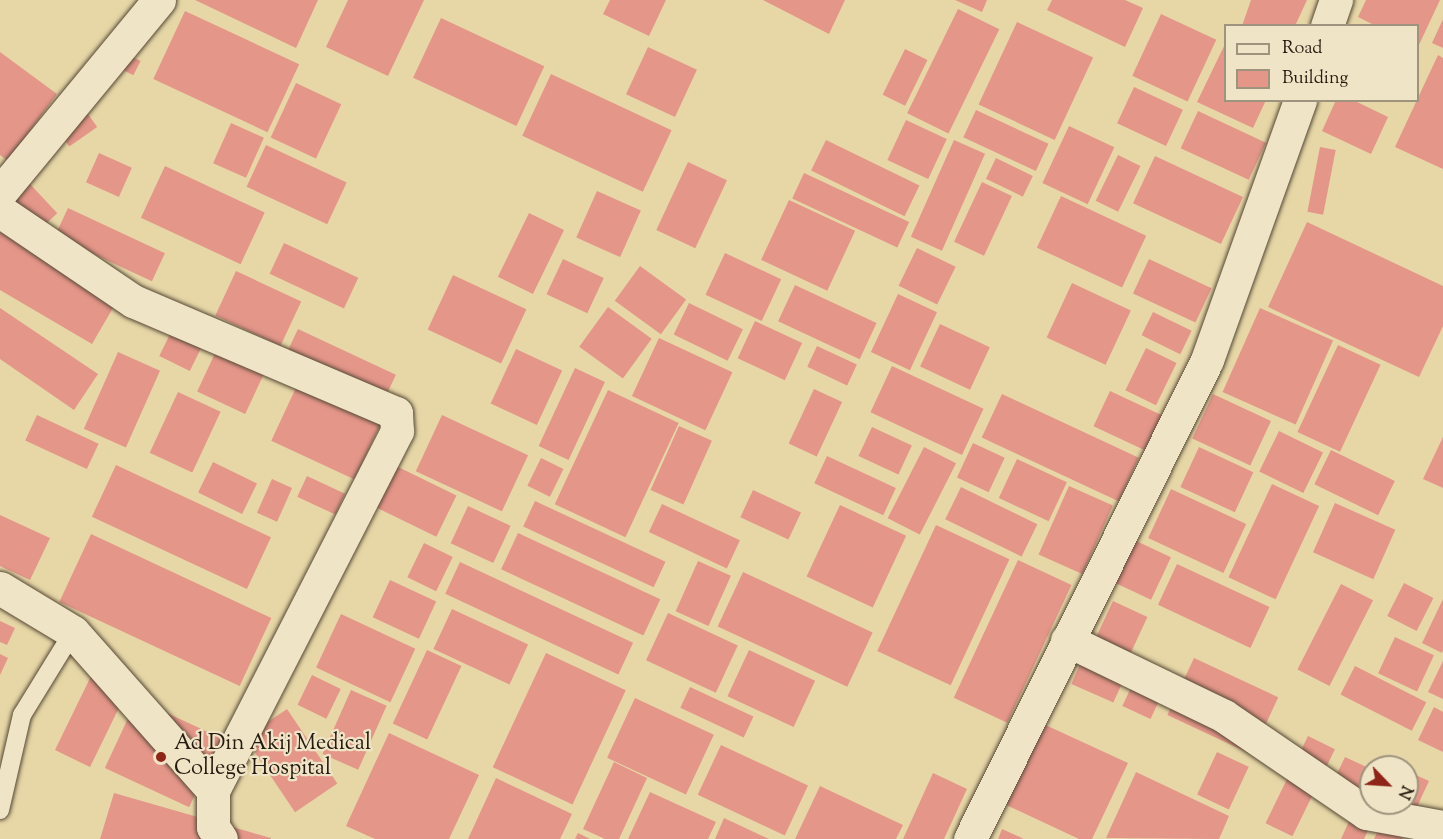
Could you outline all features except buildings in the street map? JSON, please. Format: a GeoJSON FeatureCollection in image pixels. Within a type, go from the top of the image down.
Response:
{"type":"FeatureCollection","features":[{"type":"Feature","properties":{"kind":"street"},"geometry":{"type":"LineString","coordinates":[[0,193],[159,0]]}},
{"type":"Feature","properties":{"kind":"street"},"geometry":{"type":"LineString","coordinates":[[1328,24],[1336,0]]}},
{"type":"Feature","properties":{"kind":"street"},"geometry":{"type":"LineString","coordinates":[[970,839],[1207,360],[1299,102]]}},
{"type":"Feature","properties":{"kind":"street"},"geometry":{"type":"LineString","coordinates":[[0,211],[132,301],[396,413],[397,431],[213,790],[213,828],[221,839]]}},
{"type":"Feature","properties":{"kind":"street"},"geometry":{"type":"LineString","coordinates":[[0,588],[73,632],[213,790]]}},
{"type":"Feature","properties":{"kind":"street"},"geometry":{"type":"LineString","coordinates":[[1067,640],[1224,716],[1366,813],[1443,827]]}},
{"type":"Feature","properties":{"kind":"lane"},"geometry":{"type":"LineString","coordinates":[[0,810],[22,715],[73,632]]}},
{"type":"Feature","properties":{"kind":"place","name":"Ad Din Akij Medical College Hospital"},"geometry":{"type":"Point","coordinates":[161,757]}}]}
